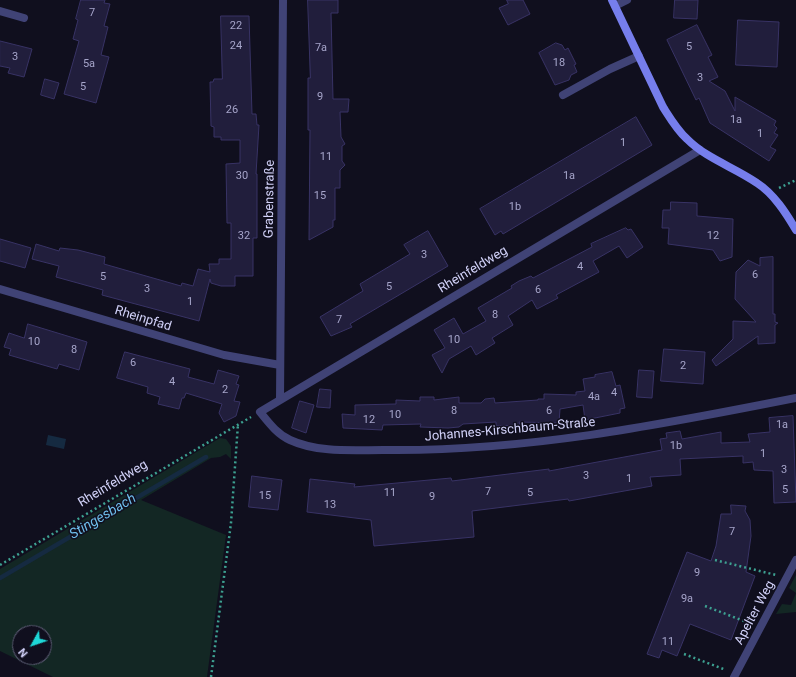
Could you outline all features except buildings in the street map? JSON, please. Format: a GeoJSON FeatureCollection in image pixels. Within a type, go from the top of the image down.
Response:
{"type":"FeatureCollection","features":[{"type":"Feature","properties":{"kind":"main road"},"geometry":{"type":"LineString","coordinates":[[614,3],[663,107],[671,120],[687,139],[700,150],[756,182],[770,194],[788,215],[796,230]]}},
{"type":"Feature","properties":{"kind":"street","name":"Grabenstraße"},"geometry":{"type":"LineString","coordinates":[[280,399],[284,59],[283,0]]}},
{"type":"Feature","properties":{"kind":"street"},"geometry":{"type":"LineString","coordinates":[[614,3],[627,0]]}},
{"type":"Feature","properties":{"kind":"street"},"geometry":{"type":"LineString","coordinates":[[0,11],[24,18]]}},
{"type":"Feature","properties":{"kind":"street"},"geometry":{"type":"LineString","coordinates":[[563,95],[610,69],[639,56]]}},
{"type":"Feature","properties":{"kind":"street","name":"Rheinfeldweg"},"geometry":{"type":"LineString","coordinates":[[260,412],[700,150]]}},
{"type":"Feature","properties":{"kind":"street","name":"Rheinpfad"},"geometry":{"type":"LineString","coordinates":[[0,289],[224,355],[280,366]]}},
{"type":"Feature","properties":{"kind":"street","name":"Johannes-Kirschbaum-Straße"},"geometry":{"type":"LineString","coordinates":[[260,412],[277,433],[291,440],[311,446],[342,450],[410,451],[565,440],[683,420],[796,398]]}},
{"type":"Feature","properties":{"kind":"street","name":"Apelter Weg"},"geometry":{"type":"LineString","coordinates":[[735,675],[796,560]]}},
{"type":"Feature","properties":{"kind":"path"},"geometry":{"type":"LineString","coordinates":[[770,194],[788,182],[796,180]]}},
{"type":"Feature","properties":{"kind":"path","name":"Rheinfeldweg"},"geometry":{"type":"LineString","coordinates":[[0,565],[238,424],[231,524],[211,677]]}},
{"type":"Feature","properties":{"kind":"path"},"geometry":{"type":"LineString","coordinates":[[715,560],[788,577]]}},
{"type":"Feature","properties":{"kind":"path"},"geometry":{"type":"LineString","coordinates":[[705,606],[761,627]]}},
{"type":"Feature","properties":{"kind":"path"},"geometry":{"type":"LineString","coordinates":[[684,654],[735,675]]}},
{"type":"Feature","properties":{"kind":"green space"},"geometry":{"type":"Polygon","coordinates":[[[220,438],[226,439],[231,446],[231,459],[226,454],[220,457],[211,458],[141,500],[226,535],[207,677],[53,677],[29,665],[52,665],[52,625],[12,625],[12,657],[0,651],[0,569],[220,438]]]}},
{"type":"Feature","properties":{"kind":"green space"},"geometry":{"type":"Polygon","coordinates":[[[796,575],[796,593],[789,588],[796,575]]]}},
{"type":"Feature","properties":{"kind":"green space"},"geometry":{"type":"Polygon","coordinates":[[[796,593],[796,612],[776,614],[782,604],[791,605],[796,593]]]}},
{"type":"Feature","properties":{"kind":"water"},"geometry":{"type":"Polygon","coordinates":[[[48,435],[66,439],[64,449],[46,445],[48,435]]]}},
{"type":"Feature","properties":{"kind":"waterway","name":"Stingesbach"},"geometry":{"type":"LineString","coordinates":[[0,578],[206,457]]}}]}
